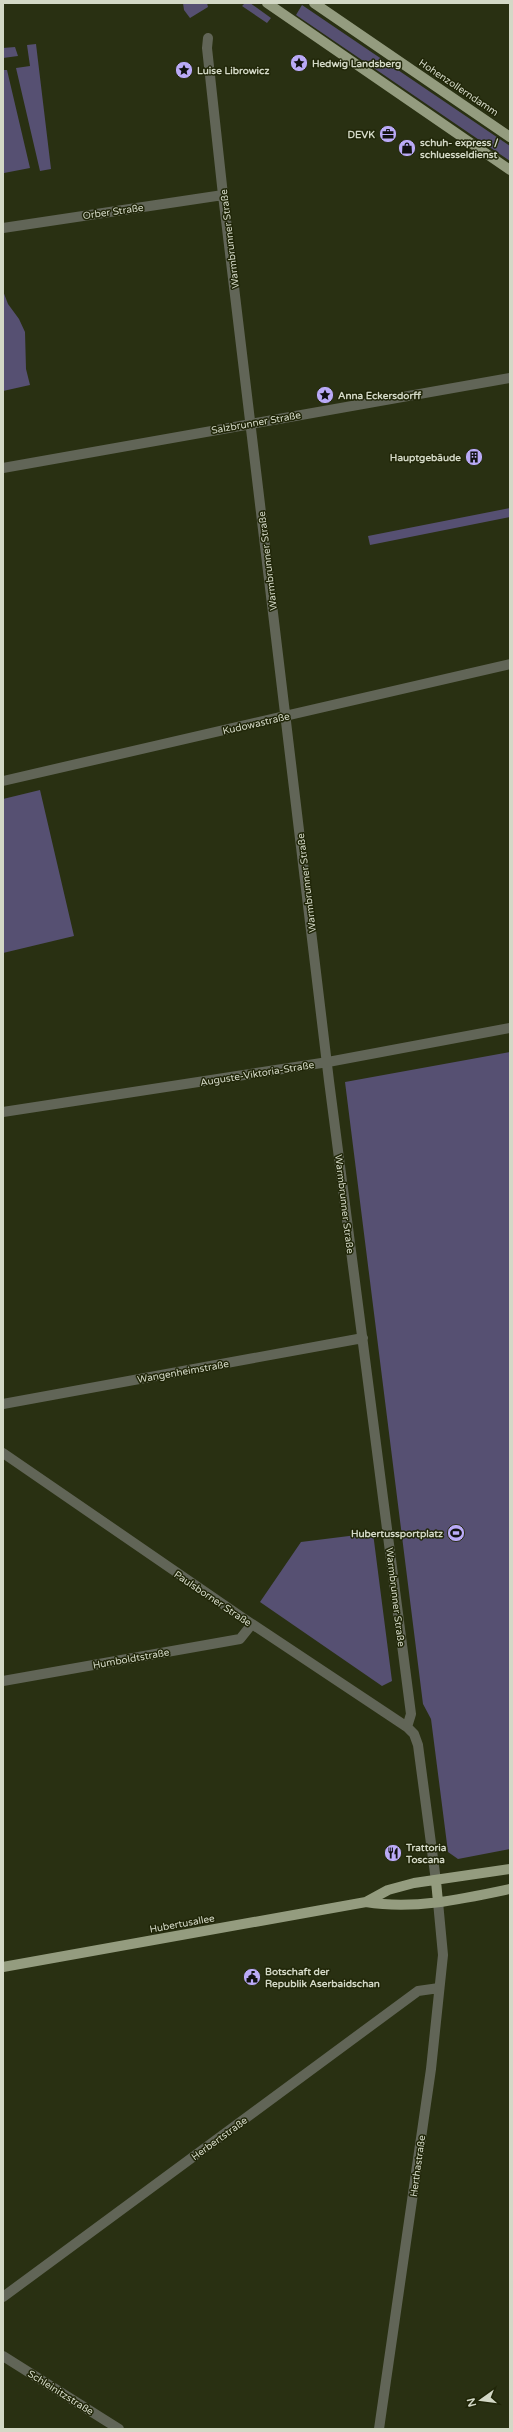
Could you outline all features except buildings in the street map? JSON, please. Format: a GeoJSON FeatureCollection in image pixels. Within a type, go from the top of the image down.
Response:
{"type":"FeatureCollection","features":[{"type":"Feature","properties":{"kind":"main road"},"geometry":{"type":"LineString","coordinates":[[267,3],[510,170]]}},
{"type":"Feature","properties":{"kind":"main road","name":"Hohenzollerndamm"},"geometry":{"type":"LineString","coordinates":[[314,3],[510,137]]}},
{"type":"Feature","properties":{"kind":"main road","name":"Hubertusallee"},"geometry":{"type":"LineString","coordinates":[[3,1967],[366,1902],[388,1890],[414,1883],[510,1869]]}},
{"type":"Feature","properties":{"kind":"main road"},"geometry":{"type":"LineString","coordinates":[[436,1881],[438,1902]]}},
{"type":"Feature","properties":{"kind":"main road","name":"Hubertusallee"},"geometry":{"type":"LineString","coordinates":[[366,1902],[389,1906],[438,1902],[510,1889]]}},
{"type":"Feature","properties":{"kind":"street","name":"Warmbrunner Straße"},"geometry":{"type":"LineString","coordinates":[[208,38],[206,48],[250,423],[328,1062],[411,1714],[407,1727]]}},
{"type":"Feature","properties":{"kind":"street","name":"Orber Straße"},"geometry":{"type":"LineString","coordinates":[[3,228],[223,195]]}},
{"type":"Feature","properties":{"kind":"street","name":"Salzbrunner Straße"},"geometry":{"type":"LineString","coordinates":[[3,468],[510,378]]}},
{"type":"Feature","properties":{"kind":"street","name":"Kudowastraße"},"geometry":{"type":"LineString","coordinates":[[3,781],[510,664]]}},
{"type":"Feature","properties":{"kind":"street","name":"Auguste-Viktoria-Straße"},"geometry":{"type":"LineString","coordinates":[[3,1112],[328,1062],[510,1028]]}},
{"type":"Feature","properties":{"kind":"street","name":"Wangenheimstraße"},"geometry":{"type":"LineString","coordinates":[[3,1404],[363,1338]]}},
{"type":"Feature","properties":{"kind":"street","name":"Paulsborner Straße"},"geometry":{"type":"LineString","coordinates":[[3,1453],[252,1624],[407,1727],[414,1734],[418,1745],[436,1881]]}},
{"type":"Feature","properties":{"kind":"street","name":"Humboldtstraße"},"geometry":{"type":"LineString","coordinates":[[3,1681],[240,1639],[252,1624]]}},
{"type":"Feature","properties":{"kind":"street","name":"Herthastraße"},"geometry":{"type":"LineString","coordinates":[[379,2429],[430,2076],[442,1955],[438,1902]]}},
{"type":"Feature","properties":{"kind":"street","name":"Herbertstraße"},"geometry":{"type":"LineString","coordinates":[[3,2297],[418,1991],[439,1988]]}},
{"type":"Feature","properties":{"kind":"street","name":"Schleinitzstraße"},"geometry":{"type":"LineString","coordinates":[[3,2356],[120,2429]]}},
{"type":"Feature","properties":{"kind":"shaded area"},"geometry":{"type":"Polygon","coordinates":[[[183,3],[207,3],[208,7],[190,18],[184,10],[183,3]]]}},
{"type":"Feature","properties":{"kind":"shaded area"},"geometry":{"type":"Polygon","coordinates":[[[245,3],[250,3],[271,18],[267,23],[242,6],[245,3]]]}},
{"type":"Feature","properties":{"kind":"shaded area"},"geometry":{"type":"Polygon","coordinates":[[[302,5],[510,146],[510,161],[296,15],[302,5]]]}},
{"type":"Feature","properties":{"kind":"shaded area"},"geometry":{"type":"Polygon","coordinates":[[[36,44],[51,169],[40,171],[16,68],[30,66],[27,45],[36,44]]]}},
{"type":"Feature","properties":{"kind":"shaded area"},"geometry":{"type":"Polygon","coordinates":[[[15,47],[18,56],[3,58],[3,48],[15,47]]]}},
{"type":"Feature","properties":{"kind":"shaded area"},"geometry":{"type":"Polygon","coordinates":[[[4,70],[7,70],[30,168],[4,173],[3,177],[4,70]]]}},
{"type":"Feature","properties":{"kind":"shaded area"},"geometry":{"type":"Polygon","coordinates":[[[3,291],[8,304],[19,319],[25,332],[26,369],[30,385],[3,391],[3,291]]]}},
{"type":"Feature","properties":{"kind":"shaded area"},"geometry":{"type":"Polygon","coordinates":[[[510,508],[510,517],[370,545],[368,536],[510,508]]]}},
{"type":"Feature","properties":{"kind":"shaded area"},"geometry":{"type":"Polygon","coordinates":[[[40,790],[74,936],[3,953],[3,799],[40,790]]]}},
{"type":"Feature","properties":{"kind":"shaded area","name":"Hubertussportplatz"},"geometry":{"type":"Polygon","coordinates":[[[510,1052],[510,1849],[458,1859],[448,1852],[431,1719],[423,1704],[345,1082],[510,1052]]]}},
{"type":"Feature","properties":{"kind":"shaded area"},"geometry":{"type":"Polygon","coordinates":[[[373,1533],[392,1681],[382,1686],[260,1602],[301,1542],[373,1533]]]}},
{"type":"Feature","properties":{"kind":"place","name":"Hedwig Landsberg"},"geometry":{"type":"Point","coordinates":[299,63]}},
{"type":"Feature","properties":{"kind":"place","name":"Luise Librowicz"},"geometry":{"type":"Point","coordinates":[184,70]}},
{"type":"Feature","properties":{"kind":"place","name":"DEVK"},"geometry":{"type":"Point","coordinates":[388,134]}},
{"type":"Feature","properties":{"kind":"place","name":"schuh- express / schluesseldienst"},"geometry":{"type":"Point","coordinates":[407,148]}},
{"type":"Feature","properties":{"kind":"place","name":"Anna Eckersdorff"},"geometry":{"type":"Point","coordinates":[325,395]}},
{"type":"Feature","properties":{"kind":"place","name":"Hauptgebäude"},"geometry":{"type":"Point","coordinates":[474,457]}},
{"type":"Feature","properties":{"kind":"place","name":"Hubertussportplatz"},"geometry":{"type":"Point","coordinates":[456,1533]}},
{"type":"Feature","properties":{"kind":"place","name":"Trattoria Toscana"},"geometry":{"type":"Point","coordinates":[393,1853]}},
{"type":"Feature","properties":{"kind":"place","name":"Botschaft der Republik Aserbaidschan"},"geometry":{"type":"Point","coordinates":[252,1977]}}]}
